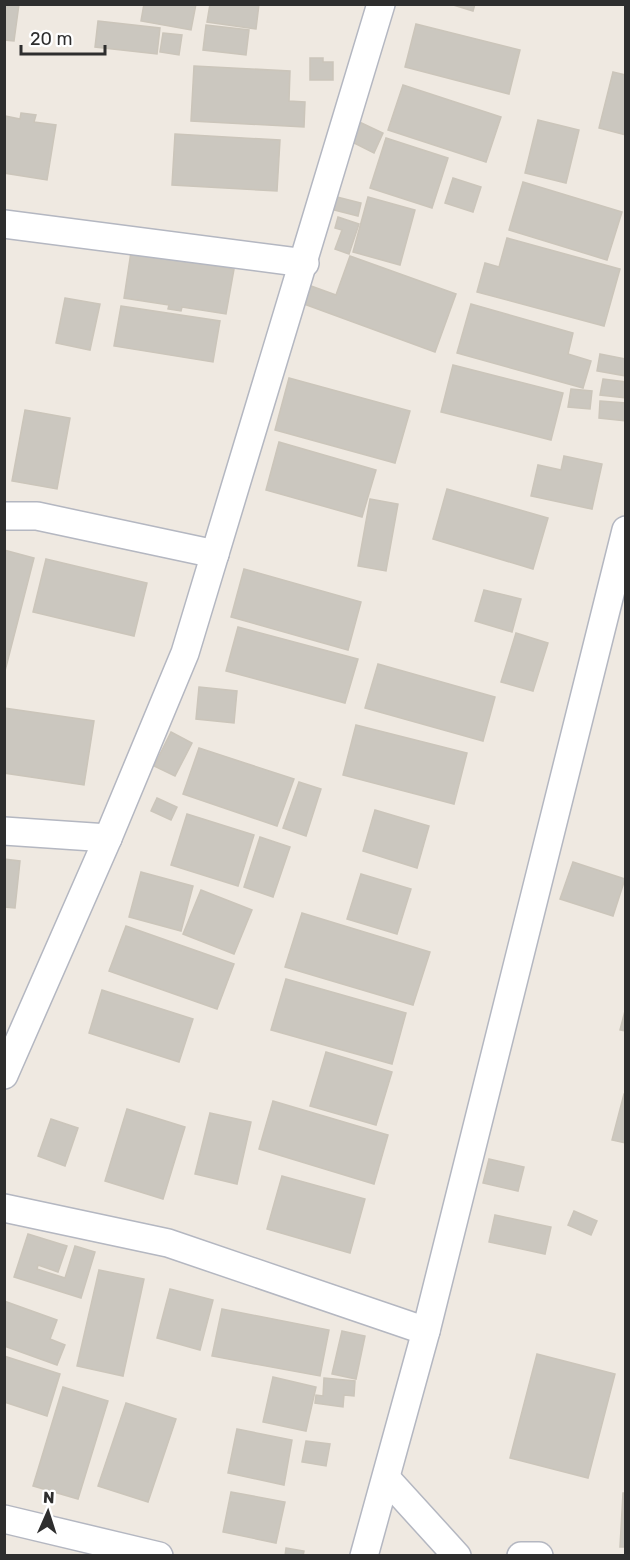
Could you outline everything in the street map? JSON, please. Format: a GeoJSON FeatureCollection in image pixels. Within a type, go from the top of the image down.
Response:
{"type":"FeatureCollection","features":[{"type":"Feature","properties":{"kind":"street"},"geometry":{"type":"LineString","coordinates":[[4,1075],[108,838],[185,653],[305,263],[381,4]]}},
{"type":"Feature","properties":{"kind":"street"},"geometry":{"type":"LineString","coordinates":[[4,224],[305,263]]}},
{"type":"Feature","properties":{"kind":"street"},"geometry":{"type":"LineString","coordinates":[[4,516],[37,516],[215,554]]}},
{"type":"Feature","properties":{"kind":"street"},"geometry":{"type":"LineString","coordinates":[[364,1556],[426,1331],[626,530]]}},
{"type":"Feature","properties":{"kind":"street"},"geometry":{"type":"LineString","coordinates":[[4,831],[108,838]]}},
{"type":"Feature","properties":{"kind":"street"},"geometry":{"type":"LineString","coordinates":[[4,1208],[168,1243],[426,1331]]}},
{"type":"Feature","properties":{"kind":"street"},"geometry":{"type":"LineString","coordinates":[[387,1479],[457,1556]]}},
{"type":"Feature","properties":{"kind":"street"},"geometry":{"type":"LineString","coordinates":[[4,1519],[159,1556]]}},
{"type":"Feature","properties":{"kind":"street"},"geometry":{"type":"LineString","coordinates":[[521,1556],[539,1556]]}},
{"type":"Feature","properties":{"kind":"building"},"geometry":{"type":"Polygon","coordinates":[[[4,4],[19,4],[14,41],[4,40],[4,4]]]}},
{"type":"Feature","properties":{"kind":"building"},"geometry":{"type":"Polygon","coordinates":[[[144,4],[196,4],[191,30],[141,21],[144,4]]]}},
{"type":"Feature","properties":{"kind":"building"},"geometry":{"type":"Polygon","coordinates":[[[210,4],[259,4],[256,29],[207,22],[210,4]]]}},
{"type":"Feature","properties":{"kind":"building"},"geometry":{"type":"Polygon","coordinates":[[[450,4],[475,4],[473,11],[450,4]]]}},
{"type":"Feature","properties":{"kind":"building"},"geometry":{"type":"Polygon","coordinates":[[[98,21],[160,28],[157,54],[95,47],[98,21]]]}},
{"type":"Feature","properties":{"kind":"building"},"geometry":{"type":"Polygon","coordinates":[[[416,24],[520,50],[509,94],[405,67],[416,24]]]}},
{"type":"Feature","properties":{"kind":"building"},"geometry":{"type":"Polygon","coordinates":[[[206,25],[249,30],[246,55],[203,50],[206,25]]]}},
{"type":"Feature","properties":{"kind":"building"},"geometry":{"type":"Polygon","coordinates":[[[163,33],[182,35],[179,55],[160,52],[163,33]]]}},
{"type":"Feature","properties":{"kind":"building"},"geometry":{"type":"Polygon","coordinates":[[[310,58],[323,58],[323,62],[333,62],[333,80],[310,80],[310,58]]]}},
{"type":"Feature","properties":{"kind":"building"},"geometry":{"type":"Polygon","coordinates":[[[194,66],[290,71],[289,101],[305,102],[304,127],[191,121],[194,66]]]}},
{"type":"Feature","properties":{"kind":"building"},"geometry":{"type":"Polygon","coordinates":[[[613,72],[626,75],[626,135],[599,128],[613,72]]]}},
{"type":"Feature","properties":{"kind":"building"},"geometry":{"type":"Polygon","coordinates":[[[403,85],[501,117],[486,162],[388,130],[403,85]]]}},
{"type":"Feature","properties":{"kind":"building"},"geometry":{"type":"Polygon","coordinates":[[[21,113],[36,115],[34,122],[56,125],[47,180],[4,173],[5,116],[20,119],[21,113]]]}},
{"type":"Feature","properties":{"kind":"building"},"geometry":{"type":"Polygon","coordinates":[[[353,119],[383,133],[374,153],[344,138],[353,119]]]}},
{"type":"Feature","properties":{"kind":"building"},"geometry":{"type":"Polygon","coordinates":[[[538,120],[579,130],[566,183],[525,173],[538,120]]]}},
{"type":"Feature","properties":{"kind":"building"},"geometry":{"type":"Polygon","coordinates":[[[175,134],[280,140],[277,191],[172,185],[175,134]]]}},
{"type":"Feature","properties":{"kind":"building"},"geometry":{"type":"Polygon","coordinates":[[[386,138],[448,158],[432,208],[370,188],[386,138]]]}},
{"type":"Feature","properties":{"kind":"building"},"geometry":{"type":"Polygon","coordinates":[[[453,178],[481,187],[473,212],[445,203],[453,178]]]}},
{"type":"Feature","properties":{"kind":"building"},"geometry":{"type":"Polygon","coordinates":[[[523,182],[622,212],[607,260],[509,230],[523,182]]]}},
{"type":"Feature","properties":{"kind":"building"},"geometry":{"type":"Polygon","coordinates":[[[337,197],[361,203],[358,216],[334,210],[337,197]]]}},
{"type":"Feature","properties":{"kind":"building"},"geometry":{"type":"Polygon","coordinates":[[[368,197],[415,210],[400,265],[353,252],[368,197]]]}},
{"type":"Feature","properties":{"kind":"building"},"geometry":{"type":"Polygon","coordinates":[[[338,217],[359,224],[349,254],[335,249],[342,230],[335,228],[338,217]]]}},
{"type":"Feature","properties":{"kind":"building"},"geometry":{"type":"Polygon","coordinates":[[[507,238],[620,269],[604,326],[477,292],[485,263],[499,267],[507,238]]]}},
{"type":"Feature","properties":{"kind":"building"},"geometry":{"type":"Polygon","coordinates":[[[131,252],[234,269],[226,314],[182,307],[181,311],[168,309],[169,305],[124,298],[131,252]]]}},
{"type":"Feature","properties":{"kind":"building"},"geometry":{"type":"Polygon","coordinates":[[[350,256],[456,294],[435,352],[304,304],[311,286],[336,295],[350,256]]]}},
{"type":"Feature","properties":{"kind":"building"},"geometry":{"type":"Polygon","coordinates":[[[65,298],[100,304],[90,350],[56,343],[65,298]]]}},
{"type":"Feature","properties":{"kind":"building"},"geometry":{"type":"Polygon","coordinates":[[[471,304],[573,333],[568,354],[591,361],[583,388],[457,353],[471,304]]]}},
{"type":"Feature","properties":{"kind":"building"},"geometry":{"type":"Polygon","coordinates":[[[121,306],[220,321],[213,362],[114,346],[121,306]]]}},
{"type":"Feature","properties":{"kind":"building"},"geometry":{"type":"Polygon","coordinates":[[[600,354],[626,359],[626,376],[597,371],[600,354]]]}},
{"type":"Feature","properties":{"kind":"building"},"geometry":{"type":"Polygon","coordinates":[[[453,365],[563,393],[551,440],[441,412],[453,365]]]}},
{"type":"Feature","properties":{"kind":"building"},"geometry":{"type":"Polygon","coordinates":[[[289,378],[410,411],[395,463],[275,430],[289,378]]]}},
{"type":"Feature","properties":{"kind":"building"},"geometry":{"type":"Polygon","coordinates":[[[603,379],[626,382],[626,398],[600,395],[603,379]]]}},
{"type":"Feature","properties":{"kind":"building"},"geometry":{"type":"Polygon","coordinates":[[[571,389],[592,391],[590,409],[568,407],[571,389]]]}},
{"type":"Feature","properties":{"kind":"building"},"geometry":{"type":"Polygon","coordinates":[[[600,401],[626,403],[626,421],[599,418],[600,401]]]}},
{"type":"Feature","properties":{"kind":"building"},"geometry":{"type":"Polygon","coordinates":[[[25,410],[70,418],[57,489],[12,481],[25,410]]]}},
{"type":"Feature","properties":{"kind":"building"},"geometry":{"type":"Polygon","coordinates":[[[279,442],[376,470],[362,517],[266,490],[279,442]]]}},
{"type":"Feature","properties":{"kind":"building"},"geometry":{"type":"Polygon","coordinates":[[[564,456],[602,464],[592,509],[531,496],[538,465],[561,470],[564,456]]]}},
{"type":"Feature","properties":{"kind":"building"},"geometry":{"type":"Polygon","coordinates":[[[447,489],[548,518],[533,569],[433,539],[447,489]]]}},
{"type":"Feature","properties":{"kind":"building"},"geometry":{"type":"Polygon","coordinates":[[[370,499],[398,504],[386,571],[358,566],[370,499]]]}},
{"type":"Feature","properties":{"kind":"building"},"geometry":{"type":"Polygon","coordinates":[[[4,550],[34,558],[5,671],[4,671],[4,550]]]}},
{"type":"Feature","properties":{"kind":"building"},"geometry":{"type":"Polygon","coordinates":[[[46,559],[147,583],[134,636],[33,612],[46,559]]]}},
{"type":"Feature","properties":{"kind":"building"},"geometry":{"type":"Polygon","coordinates":[[[244,569],[361,602],[348,650],[231,617],[244,569]]]}},
{"type":"Feature","properties":{"kind":"building"},"geometry":{"type":"Polygon","coordinates":[[[484,590],[521,599],[512,632],[475,621],[484,590]]]}},
{"type":"Feature","properties":{"kind":"building"},"geometry":{"type":"Polygon","coordinates":[[[238,627],[358,659],[345,703],[226,671],[238,627]]]}},
{"type":"Feature","properties":{"kind":"building"},"geometry":{"type":"Polygon","coordinates":[[[516,633],[548,643],[533,691],[501,682],[516,633]]]}},
{"type":"Feature","properties":{"kind":"building"},"geometry":{"type":"Polygon","coordinates":[[[378,664],[495,697],[483,741],[365,708],[378,664]]]}},
{"type":"Feature","properties":{"kind":"building"},"geometry":{"type":"Polygon","coordinates":[[[199,687],[237,691],[234,723],[196,719],[199,687]]]}},
{"type":"Feature","properties":{"kind":"building"},"geometry":{"type":"Polygon","coordinates":[[[4,708],[94,721],[84,785],[4,773],[4,708]]]}},
{"type":"Feature","properties":{"kind":"building"},"geometry":{"type":"Polygon","coordinates":[[[356,725],[467,753],[454,804],[343,775],[356,725]]]}},
{"type":"Feature","properties":{"kind":"building"},"geometry":{"type":"Polygon","coordinates":[[[171,732],[192,743],[175,776],[154,766],[171,732]]]}},
{"type":"Feature","properties":{"kind":"building"},"geometry":{"type":"Polygon","coordinates":[[[199,748],[294,779],[277,826],[183,794],[199,748]]]}},
{"type":"Feature","properties":{"kind":"building"},"geometry":{"type":"Polygon","coordinates":[[[299,782],[321,789],[306,836],[283,828],[299,782]]]}},
{"type":"Feature","properties":{"kind":"building"},"geometry":{"type":"Polygon","coordinates":[[[157,798],[177,807],[171,820],[151,811],[157,798]]]}},
{"type":"Feature","properties":{"kind":"building"},"geometry":{"type":"Polygon","coordinates":[[[375,810],[429,826],[417,868],[363,851],[375,810]]]}},
{"type":"Feature","properties":{"kind":"building"},"geometry":{"type":"Polygon","coordinates":[[[187,814],[254,835],[238,886],[171,865],[187,814]]]}},
{"type":"Feature","properties":{"kind":"building"},"geometry":{"type":"Polygon","coordinates":[[[260,837],[290,847],[273,897],[244,887],[260,837]]]}},
{"type":"Feature","properties":{"kind":"building"},"geometry":{"type":"Polygon","coordinates":[[[4,859],[20,861],[15,908],[4,907],[4,859]]]}},
{"type":"Feature","properties":{"kind":"building"},"geometry":{"type":"Polygon","coordinates":[[[573,862],[625,879],[613,916],[560,899],[573,862]]]}},
{"type":"Feature","properties":{"kind":"building"},"geometry":{"type":"Polygon","coordinates":[[[141,872],[193,886],[181,931],[129,917],[141,872]]]}},
{"type":"Feature","properties":{"kind":"building"},"geometry":{"type":"Polygon","coordinates":[[[361,874],[411,889],[397,934],[347,919],[361,874]]]}},
{"type":"Feature","properties":{"kind":"building"},"geometry":{"type":"Polygon","coordinates":[[[201,890],[252,910],[234,954],[183,934],[201,890]]]}},
{"type":"Feature","properties":{"kind":"building"},"geometry":{"type":"Polygon","coordinates":[[[302,913],[430,952],[413,1005],[285,967],[302,913]]]}},
{"type":"Feature","properties":{"kind":"building"},"geometry":{"type":"Polygon","coordinates":[[[126,926],[234,964],[217,1009],[109,971],[126,926]]]}},
{"type":"Feature","properties":{"kind":"building"},"geometry":{"type":"Polygon","coordinates":[[[286,979],[406,1013],[392,1064],[271,1030],[286,979]]]}},
{"type":"Feature","properties":{"kind":"building"},"geometry":{"type":"Polygon","coordinates":[[[102,990],[193,1019],[179,1062],[89,1033],[102,990]]]}},
{"type":"Feature","properties":{"kind":"building"},"geometry":{"type":"Polygon","coordinates":[[[626,1007],[626,1031],[620,1030],[626,1007]]]}},
{"type":"Feature","properties":{"kind":"building"},"geometry":{"type":"Polygon","coordinates":[[[326,1052],[392,1072],[376,1125],[310,1106],[326,1052]]]}},
{"type":"Feature","properties":{"kind":"building"},"geometry":{"type":"Polygon","coordinates":[[[624,1094],[626,1094],[626,1143],[612,1140],[624,1094]]]}},
{"type":"Feature","properties":{"kind":"building"},"geometry":{"type":"Polygon","coordinates":[[[273,1101],[388,1135],[374,1184],[259,1149],[273,1101]]]}},
{"type":"Feature","properties":{"kind":"building"},"geometry":{"type":"Polygon","coordinates":[[[127,1109],[185,1127],[163,1199],[105,1181],[127,1109]]]}},
{"type":"Feature","properties":{"kind":"building"},"geometry":{"type":"Polygon","coordinates":[[[210,1113],[251,1122],[237,1184],[195,1174],[210,1113]]]}},
{"type":"Feature","properties":{"kind":"building"},"geometry":{"type":"Polygon","coordinates":[[[51,1119],[78,1128],[65,1166],[38,1156],[51,1119]]]}},
{"type":"Feature","properties":{"kind":"building"},"geometry":{"type":"Polygon","coordinates":[[[489,1159],[524,1167],[518,1191],[483,1183],[489,1159]]]}},
{"type":"Feature","properties":{"kind":"building"},"geometry":{"type":"Polygon","coordinates":[[[282,1176],[365,1199],[350,1253],[267,1229],[282,1176]]]}},
{"type":"Feature","properties":{"kind":"building"},"geometry":{"type":"Polygon","coordinates":[[[574,1211],[597,1221],[591,1235],[568,1225],[574,1211]]]}},
{"type":"Feature","properties":{"kind":"building"},"geometry":{"type":"Polygon","coordinates":[[[495,1215],[551,1227],[545,1254],[489,1242],[495,1215]]]}},
{"type":"Feature","properties":{"kind":"building"},"geometry":{"type":"Polygon","coordinates":[[[28,1234],[67,1246],[58,1272],[38,1265],[37,1269],[65,1278],[75,1246],[95,1252],[81,1298],[14,1277],[28,1234]]]}},
{"type":"Feature","properties":{"kind":"building"},"geometry":{"type":"Polygon","coordinates":[[[99,1270],[144,1279],[123,1376],[77,1366],[99,1270]]]}},
{"type":"Feature","properties":{"kind":"building"},"geometry":{"type":"Polygon","coordinates":[[[170,1289],[213,1300],[200,1350],[157,1338],[170,1289]]]}},
{"type":"Feature","properties":{"kind":"building"},"geometry":{"type":"Polygon","coordinates":[[[4,1301],[57,1320],[50,1339],[65,1345],[57,1365],[4,1346],[4,1301]]]}},
{"type":"Feature","properties":{"kind":"building"},"geometry":{"type":"Polygon","coordinates":[[[222,1309],[329,1330],[320,1376],[212,1356],[222,1309]]]}},
{"type":"Feature","properties":{"kind":"building"},"geometry":{"type":"Polygon","coordinates":[[[342,1331],[365,1336],[356,1379],[332,1374],[342,1331]]]}},
{"type":"Feature","properties":{"kind":"building"},"geometry":{"type":"Polygon","coordinates":[[[537,1354],[615,1374],[588,1478],[510,1458],[537,1354]]]}},
{"type":"Feature","properties":{"kind":"building"},"geometry":{"type":"Polygon","coordinates":[[[4,1356],[60,1374],[47,1416],[4,1402],[4,1356]]]}},
{"type":"Feature","properties":{"kind":"building"},"geometry":{"type":"Polygon","coordinates":[[[273,1377],[316,1387],[306,1431],[263,1422],[273,1377]]]}},
{"type":"Feature","properties":{"kind":"building"},"geometry":{"type":"Polygon","coordinates":[[[324,1378],[355,1381],[354,1396],[344,1395],[343,1407],[315,1403],[316,1395],[323,1396],[324,1378]]]}},
{"type":"Feature","properties":{"kind":"building"},"geometry":{"type":"Polygon","coordinates":[[[63,1387],[108,1401],[78,1499],[33,1486],[63,1387]]]}},
{"type":"Feature","properties":{"kind":"building"},"geometry":{"type":"Polygon","coordinates":[[[126,1403],[176,1419],[148,1502],[98,1486],[126,1403]]]}},
{"type":"Feature","properties":{"kind":"building"},"geometry":{"type":"Polygon","coordinates":[[[237,1429],[292,1440],[284,1485],[228,1473],[237,1429]]]}},
{"type":"Feature","properties":{"kind":"building"},"geometry":{"type":"Polygon","coordinates":[[[306,1441],[330,1444],[326,1466],[302,1462],[306,1441]]]}},
{"type":"Feature","properties":{"kind":"building"},"geometry":{"type":"Polygon","coordinates":[[[231,1492],[285,1502],[276,1543],[223,1532],[231,1492]]]}},
{"type":"Feature","properties":{"kind":"building"},"geometry":{"type":"Polygon","coordinates":[[[623,1493],[626,1493],[626,1547],[620,1547],[623,1493]]]}},
{"type":"Feature","properties":{"kind":"building"},"geometry":{"type":"Polygon","coordinates":[[[286,1548],[304,1551],[303,1556],[285,1556],[286,1548]]]}}]}
